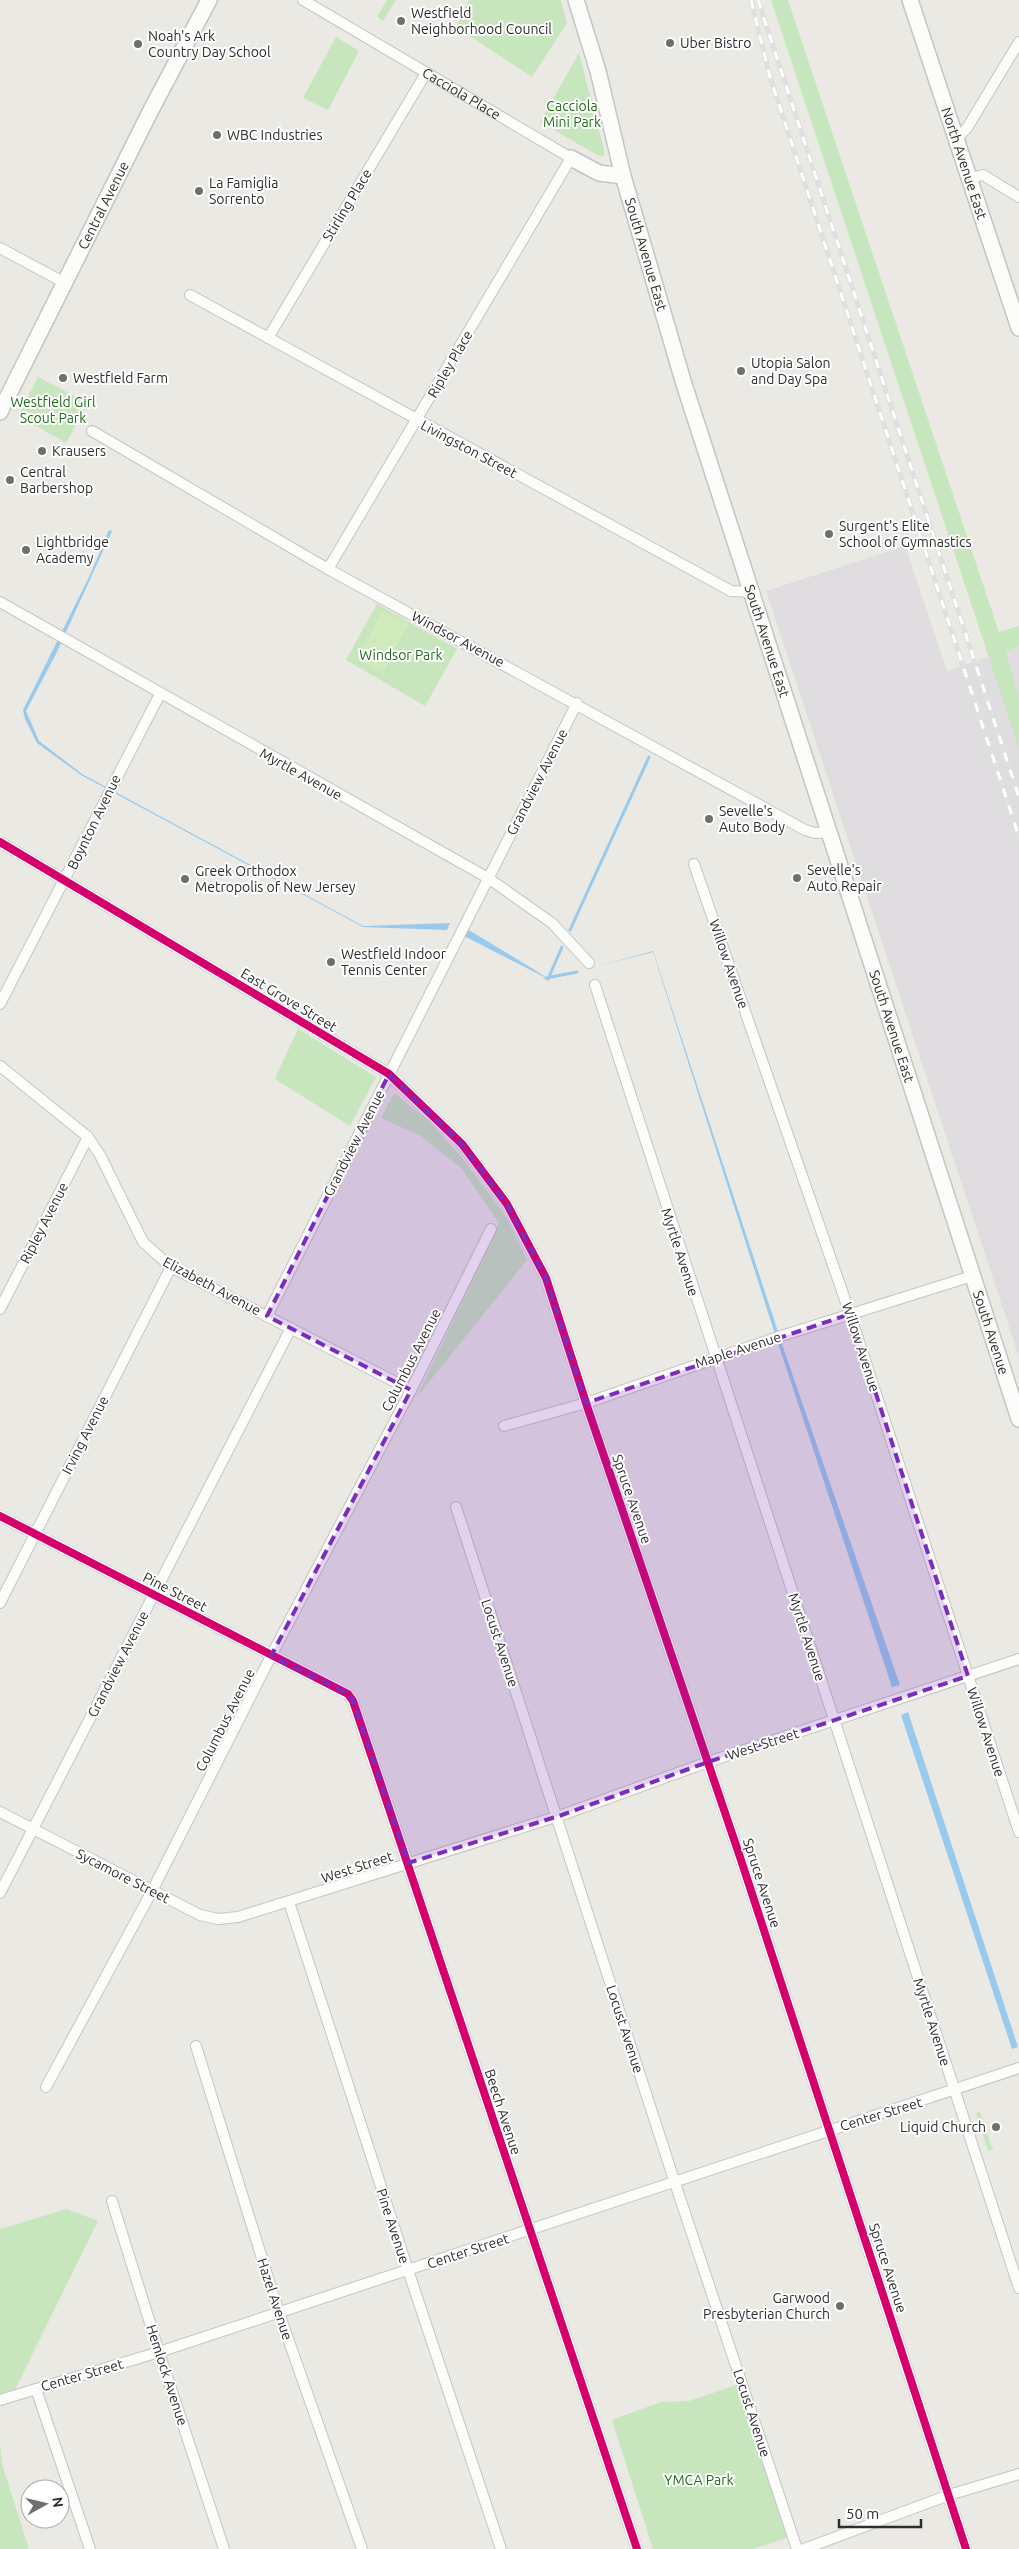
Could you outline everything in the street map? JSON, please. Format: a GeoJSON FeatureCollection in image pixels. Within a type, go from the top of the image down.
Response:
{"type":"FeatureCollection","features":[{"type":"Feature","properties":{"kind":"main road","name":"Central Avenue"},"geometry":{"type":"LineString","coordinates":[[0,412],[150,112],[209,0]]}},
{"type":"Feature","properties":{"kind":"main road","name":"South Avenue East"},"geometry":{"type":"LineString","coordinates":[[576,0],[598,71],[623,176],[684,384],[972,1276]]}},
{"type":"Feature","properties":{"kind":"main road","name":"North Avenue East"},"geometry":{"type":"LineString","coordinates":[[910,0],[1019,328]]}},
{"type":"Feature","properties":{"kind":"main road","name":"Cacciola Place"},"geometry":{"type":"LineString","coordinates":[[571,158],[599,173],[623,176]]}},
{"type":"Feature","properties":{"kind":"main road","name":"South Avenue"},"geometry":{"type":"LineString","coordinates":[[972,1276],[1019,1419]]}},
{"type":"Feature","properties":{"kind":"street","name":"Cacciola Place"},"geometry":{"type":"LineString","coordinates":[[303,0],[571,158]]}},
{"type":"Feature","properties":{"kind":"street"},"geometry":{"type":"LineString","coordinates":[[957,138],[968,128],[1019,42]]}},
{"type":"Feature","properties":{"kind":"street","name":"Stirling Place"},"geometry":{"type":"LineString","coordinates":[[268,338],[426,73]]}},
{"type":"Feature","properties":{"kind":"street","name":"Ripley Place"},"geometry":{"type":"LineString","coordinates":[[328,569],[571,158]]}},
{"type":"Feature","properties":{"kind":"street"},"geometry":{"type":"LineString","coordinates":[[970,178],[983,175],[1019,197]]}},
{"type":"Feature","properties":{"kind":"street"},"geometry":{"type":"LineString","coordinates":[[0,248],[65,282]]}},
{"type":"Feature","properties":{"kind":"street","name":"Livingston Street"},"geometry":{"type":"LineString","coordinates":[[190,295],[731,591],[752,592]]}},
{"type":"Feature","properties":{"kind":"street","name":"Windsor Avenue"},"geometry":{"type":"LineString","coordinates":[[92,431],[328,569],[805,830],[815,833],[829,832]]}},
{"type":"Feature","properties":{"kind":"street","name":"Myrtle Avenue"},"geometry":{"type":"LineString","coordinates":[[0,602],[488,878],[552,923],[589,963]]}},
{"type":"Feature","properties":{"kind":"street","name":"Boynton Avenue"},"geometry":{"type":"LineString","coordinates":[[0,1004],[160,694]]}},
{"type":"Feature","properties":{"kind":"street","name":"Grandview Avenue"},"geometry":{"type":"LineString","coordinates":[[267,1316],[577,704]]}},
{"type":"Feature","properties":{"kind":"street","name":"East Grove Street"},"geometry":{"type":"LineString","coordinates":[[0,842],[389,1074],[462,1144],[507,1204],[520,1230]]}},
{"type":"Feature","properties":{"kind":"street","name":"Willow Avenue"},"geometry":{"type":"LineString","coordinates":[[694,864],[850,1314],[1019,1832]]}},
{"type":"Feature","properties":{"kind":"street","name":"Myrtle Avenue"},"geometry":{"type":"LineString","coordinates":[[595,985],[714,1358],[1019,2288]]}},
{"type":"Feature","properties":{"kind":"street","name":"Elizabeth Avenue"},"geometry":{"type":"LineString","coordinates":[[0,1066],[88,1137],[100,1155],[143,1242],[171,1267],[411,1390]]}},
{"type":"Feature","properties":{"kind":"street","name":"Ripley Avenue"},"geometry":{"type":"LineString","coordinates":[[0,1309],[88,1137]]}},
{"type":"Feature","properties":{"kind":"street","name":"Columbus Avenue"},"geometry":{"type":"LineString","coordinates":[[46,2087],[152,1891],[271,1656],[411,1390],[491,1229]]}},
{"type":"Feature","properties":{"kind":"street","name":"Spruce Avenue"},"geometry":{"type":"LineString","coordinates":[[520,1230],[546,1278],[586,1403],[830,2130],[966,2549]]}},
{"type":"Feature","properties":{"kind":"street","name":"Irving Avenue"},"geometry":{"type":"LineString","coordinates":[[0,1602],[171,1267]]}},
{"type":"Feature","properties":{"kind":"street","name":"Maple Avenue"},"geometry":{"type":"LineString","coordinates":[[504,1426],[586,1403],[714,1358],[972,1276]]}},
{"type":"Feature","properties":{"kind":"street","name":"Grandview Avenue"},"geometry":{"type":"LineString","coordinates":[[0,1893],[291,1328]]}},
{"type":"Feature","properties":{"kind":"street","name":"Locust Avenue"},"geometry":{"type":"LineString","coordinates":[[456,1507],[675,2183],[797,2549]]}},
{"type":"Feature","properties":{"kind":"street","name":"Pine Street"},"geometry":{"type":"LineString","coordinates":[[0,1516],[338,1689]]}},
{"type":"Feature","properties":{"kind":"street","name":"West Street"},"geometry":{"type":"LineString","coordinates":[[251,1914],[557,1817],[708,1762],[1019,1659]]}},
{"type":"Feature","properties":{"kind":"street","name":"Beech Avenue"},"geometry":{"type":"LineString","coordinates":[[338,1689],[348,1694],[353,1701],[637,2549]]}},
{"type":"Feature","properties":{"kind":"street","name":"Sycamore Street"},"geometry":{"type":"LineString","coordinates":[[0,1812],[152,1891],[209,1918],[228,1918],[251,1914]]}},
{"type":"Feature","properties":{"kind":"street","name":"Pine Avenue"},"geometry":{"type":"LineString","coordinates":[[289,1902],[408,2270],[501,2549]]}},
{"type":"Feature","properties":{"kind":"street","name":"Hazel Avenue"},"geometry":{"type":"LineString","coordinates":[[196,2046],[279,2312],[362,2549]]}},
{"type":"Feature","properties":{"kind":"street","name":"Center Street"},"geometry":{"type":"LineString","coordinates":[[0,2400],[158,2352],[1019,2068]]}},
{"type":"Feature","properties":{"kind":"street","name":"Hemlock Avenue"},"geometry":{"type":"LineString","coordinates":[[112,2201],[158,2352],[224,2549]]}},
{"type":"Feature","properties":{"kind":"street"},"geometry":{"type":"LineString","coordinates":[[36,2389],[90,2549]]}},
{"type":"Feature","properties":{"kind":"street"},"geometry":{"type":"LineString","coordinates":[[804,2549],[949,2496],[1019,2474]]}},
{"type":"Feature","properties":{"kind":"highlighted area"},"geometry":{"type":"Polygon","coordinates":[[[389,1074],[462,1144],[507,1204],[546,1278],[586,1403],[850,1314],[968,1676],[708,1762],[562,1815],[408,1863],[353,1701],[348,1694],[271,1656],[411,1390],[267,1316],[389,1074]]]}},
{"type":"Feature","properties":{"kind":"shaded area"},"geometry":{"type":"Polygon","coordinates":[[[905,546],[947,671],[1019,646],[1019,1357],[766,591],[905,546]]]}},
{"type":"Feature","properties":{"kind":"green space"},"geometry":{"type":"Polygon","coordinates":[[[387,0],[396,0],[383,21],[377,17],[387,0]]]}},
{"type":"Feature","properties":{"kind":"green space"},"geometry":{"type":"Polygon","coordinates":[[[469,0],[561,0],[567,23],[532,77],[456,27],[469,0]]]}},
{"type":"Feature","properties":{"kind":"green space"},"geometry":{"type":"Polygon","coordinates":[[[771,0],[788,0],[999,632],[1019,626],[1019,646],[1006,651],[1019,698],[1019,748],[771,0]]]}},
{"type":"Feature","properties":{"kind":"green space"},"geometry":{"type":"Polygon","coordinates":[[[336,37],[359,51],[328,110],[303,98],[336,37]]]}},
{"type":"Feature","properties":{"kind":"green space","name":"Cacciola Mini Park"},"geometry":{"type":"Polygon","coordinates":[[[579,53],[604,155],[599,156],[540,122],[579,53]]]}},
{"type":"Feature","properties":{"kind":"green space","name":"Westfield Girl Scout Park"},"geometry":{"type":"Polygon","coordinates":[[[38,377],[88,403],[66,443],[18,416],[38,377]]]}},
{"type":"Feature","properties":{"kind":"green space","name":"Windsor Park"},"geometry":{"type":"Polygon","coordinates":[[[377,604],[457,649],[425,706],[346,660],[377,604]]]}},
{"type":"Feature","properties":{"kind":"green space"},"geometry":{"type":"Polygon","coordinates":[[[383,610],[408,624],[383,673],[357,659],[383,610]]]}},
{"type":"Feature","properties":{"kind":"green space"},"geometry":{"type":"Polygon","coordinates":[[[298,1029],[376,1077],[350,1126],[275,1079],[298,1029]]]}},
{"type":"Feature","properties":{"kind":"green space"},"geometry":{"type":"Polygon","coordinates":[[[394,1093],[428,1120],[463,1159],[507,1218],[527,1260],[417,1397],[499,1223],[462,1169],[421,1136],[381,1118],[394,1093]]]}},
{"type":"Feature","properties":{"kind":"green space"},"geometry":{"type":"Polygon","coordinates":[[[980,2112],[992,2148],[995,2149],[988,2151],[976,2113],[980,2112]]]}},
{"type":"Feature","properties":{"kind":"green space"},"geometry":{"type":"Polygon","coordinates":[[[67,2209],[98,2221],[9,2402],[0,2401],[0,2229],[67,2209]]]}},
{"type":"Feature","properties":{"kind":"green space","name":"YMCA Park"},"geometry":{"type":"Polygon","coordinates":[[[736,2385],[787,2538],[753,2549],[653,2549],[612,2420],[661,2402],[689,2401],[736,2385]]]}},
{"type":"Feature","properties":{"kind":"green space"},"geometry":{"type":"Polygon","coordinates":[[[0,2444],[2,2464],[20,2521],[20,2529],[23,2529],[29,2549],[0,2549],[0,2444]]]}},
{"type":"Feature","properties":{"kind":"water"},"geometry":{"type":"Polygon","coordinates":[[[109,530],[112,531],[56,654],[26,711],[39,741],[82,774],[363,926],[450,923],[447,930],[363,927],[81,775],[37,743],[25,719],[23,710],[90,575],[109,530]]]}},
{"type":"Feature","properties":{"kind":"water"},"geometry":{"type":"Polygon","coordinates":[[[467,929],[538,972],[548,979],[464,936],[467,929]]]}},
{"type":"Feature","properties":{"kind":"water"},"geometry":{"type":"Polygon","coordinates":[[[653,951],[785,1353],[900,1685],[892,1687],[772,1325],[653,952],[595,967],[653,951]]]}},
{"type":"Feature","properties":{"kind":"water"},"geometry":{"type":"Polygon","coordinates":[[[908,1712],[1018,2047],[1012,2049],[901,1715],[908,1712]]]}},
{"type":"Feature","properties":{"kind":"waterway"},"geometry":{"type":"LineString","coordinates":[[570,930],[649,757]]}},
{"type":"Feature","properties":{"kind":"waterway"},"geometry":{"type":"LineString","coordinates":[[548,979],[562,947]]}},
{"type":"Feature","properties":{"kind":"waterway"},"geometry":{"type":"LineString","coordinates":[[546,978],[577,972]]}},
{"type":"Feature","properties":{"kind":"railway"},"geometry":{"type":"LineString","coordinates":[[751,0],[770,77],[1019,837]]}},
{"type":"Feature","properties":{"kind":"railway"},"geometry":{"type":"LineString","coordinates":[[758,0],[1019,797]]}},
{"type":"Feature","properties":{"kind":"cycle path"},"geometry":{"type":"LineString","coordinates":[[0,842],[389,1074],[462,1144],[507,1204],[546,1278],[588,1409],[740,1857],[966,2549]]}},
{"type":"Feature","properties":{"kind":"cycle path"},"geometry":{"type":"LineString","coordinates":[[0,1516],[348,1694],[353,1701],[637,2549]]}},
{"type":"Feature","properties":{"kind":"place","name":"Westfield Neighborhood Council"},"geometry":{"type":"Point","coordinates":[401,21]}},
{"type":"Feature","properties":{"kind":"place","name":"Uber Bistro"},"geometry":{"type":"Point","coordinates":[670,43]}},
{"type":"Feature","properties":{"kind":"place","name":"Noah's Ark Country Day School"},"geometry":{"type":"Point","coordinates":[138,44]}},
{"type":"Feature","properties":{"kind":"place","name":"WBC Industries"},"geometry":{"type":"Point","coordinates":[217,135]}},
{"type":"Feature","properties":{"kind":"place","name":"La Famiglia Sorrento"},"geometry":{"type":"Point","coordinates":[199,191]}},
{"type":"Feature","properties":{"kind":"place","name":"Utopia Salon and Day Spa"},"geometry":{"type":"Point","coordinates":[741,371]}},
{"type":"Feature","properties":{"kind":"place","name":"Westfield Farm"},"geometry":{"type":"Point","coordinates":[63,378]}},
{"type":"Feature","properties":{"kind":"place","name":"Krausers"},"geometry":{"type":"Point","coordinates":[42,451]}},
{"type":"Feature","properties":{"kind":"place","name":"Central Barbershop"},"geometry":{"type":"Point","coordinates":[10,480]}},
{"type":"Feature","properties":{"kind":"place","name":"Surgent's Elite School of Gymnastics"},"geometry":{"type":"Point","coordinates":[829,534]}},
{"type":"Feature","properties":{"kind":"place","name":"Lightbridge Academy"},"geometry":{"type":"Point","coordinates":[26,550]}},
{"type":"Feature","properties":{"kind":"place","name":"Sevelle's Auto Body"},"geometry":{"type":"Point","coordinates":[709,819]}},
{"type":"Feature","properties":{"kind":"place","name":"Sevelle's Auto Repair"},"geometry":{"type":"Point","coordinates":[797,878]}},
{"type":"Feature","properties":{"kind":"place","name":"Greek Orthodox Metropolis of New Jersey"},"geometry":{"type":"Point","coordinates":[185,879]}},
{"type":"Feature","properties":{"kind":"place","name":"Westfield Indoor Tennis Center"},"geometry":{"type":"Point","coordinates":[331,962]}},
{"type":"Feature","properties":{"kind":"place","name":"Liquid Church"},"geometry":{"type":"Point","coordinates":[996,2127]}},
{"type":"Feature","properties":{"kind":"place","name":"Garwood Presbyterian Church"},"geometry":{"type":"Point","coordinates":[840,2306]}}]}
